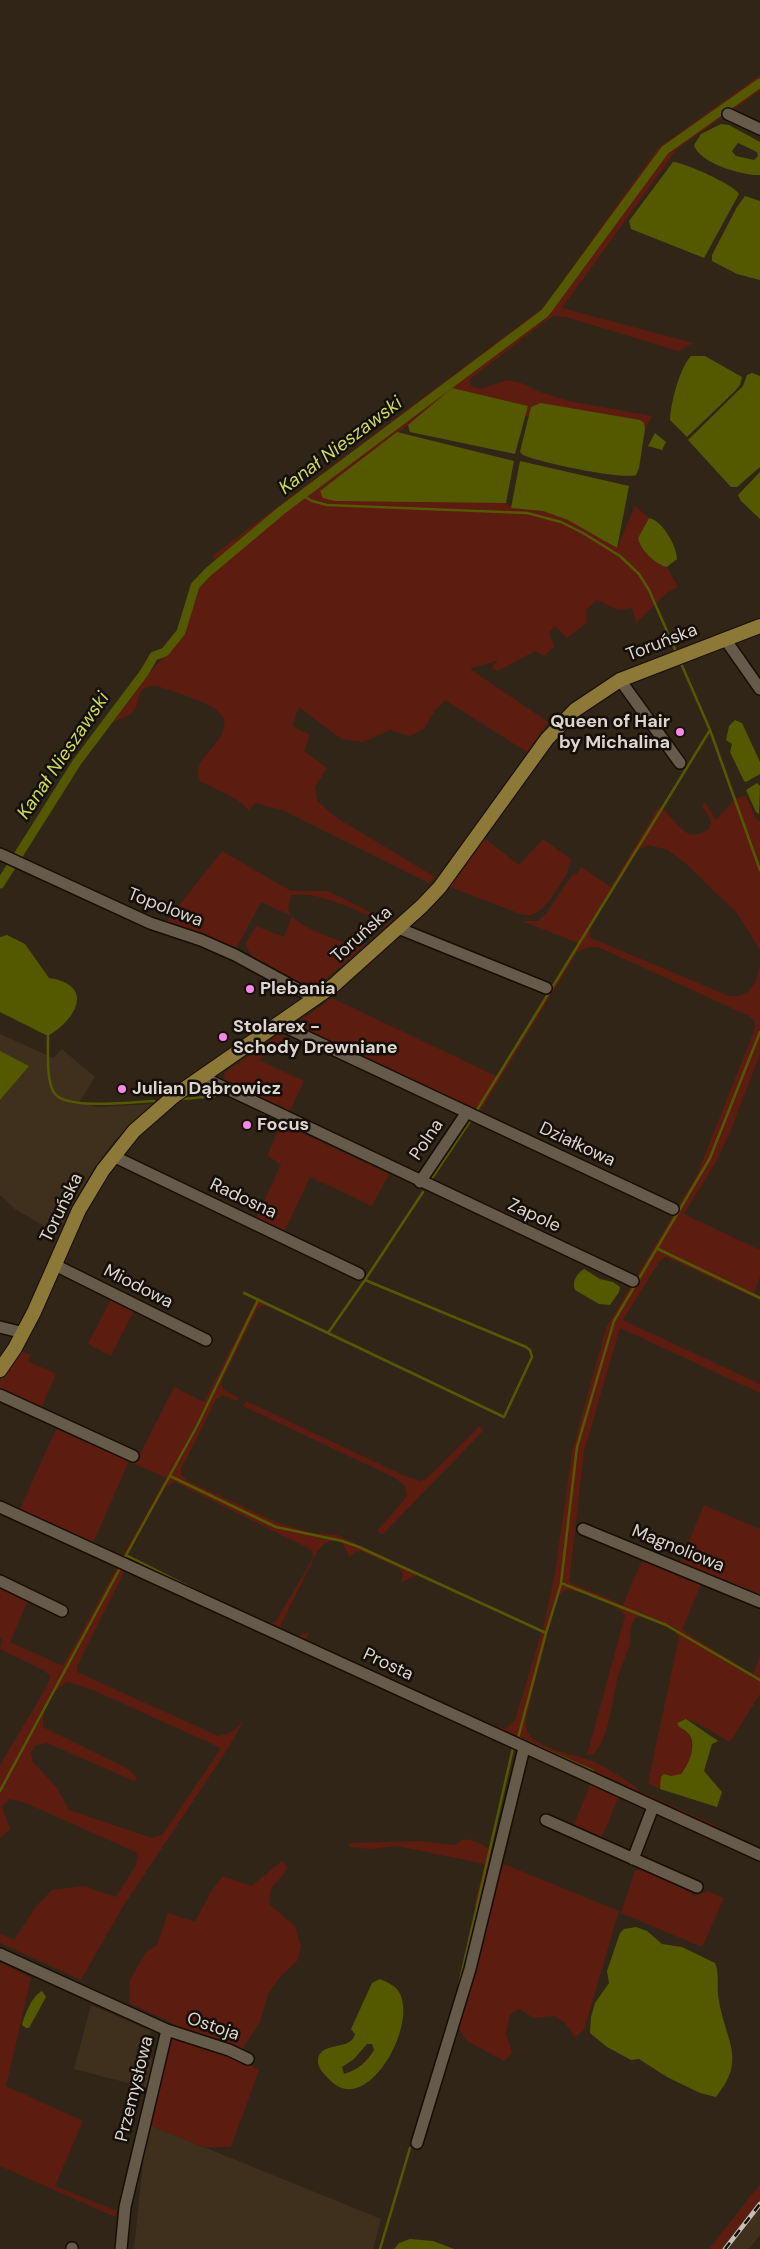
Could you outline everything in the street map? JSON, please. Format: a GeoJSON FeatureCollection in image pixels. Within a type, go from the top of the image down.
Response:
{"type":"FeatureCollection","features":[{"type":"Feature","properties":{"kind":"main road","name":"Toruńska"},"geometry":{"type":"LineString","coordinates":[[0,1370],[24,1333],[79,1210],[113,1156],[157,1110],[316,999],[350,972],[398,928],[440,887],[557,727],[589,699],[620,680],[678,656],[760,626]]}},
{"type":"Feature","properties":{"kind":"street"},"geometry":{"type":"LineString","coordinates":[[728,114],[760,130]]}},
{"type":"Feature","properties":{"kind":"street"},"geometry":{"type":"LineString","coordinates":[[725,639],[760,689]]}},
{"type":"Feature","properties":{"kind":"street"},"geometry":{"type":"LineString","coordinates":[[620,680],[680,763]]}},
{"type":"Feature","properties":{"kind":"street","name":"Topolowa"},"geometry":{"type":"LineString","coordinates":[[4,856],[150,923],[201,940],[235,955],[316,999]]}},
{"type":"Feature","properties":{"kind":"street"},"geometry":{"type":"LineString","coordinates":[[398,928],[546,988]]}},
{"type":"Feature","properties":{"kind":"street","name":"Polna"},"geometry":{"type":"LineString","coordinates":[[202,1077],[420,1182],[466,1112],[279,1024]]}},
{"type":"Feature","properties":{"kind":"street","name":"Działkowa"},"geometry":{"type":"LineString","coordinates":[[466,1112],[673,1209]]}},
{"type":"Feature","properties":{"kind":"street","name":"Radosna"},"geometry":{"type":"LineString","coordinates":[[113,1156],[359,1274]]}},
{"type":"Feature","properties":{"kind":"street","name":"Zapole"},"geometry":{"type":"LineString","coordinates":[[420,1182],[633,1281]]}},
{"type":"Feature","properties":{"kind":"street","name":"Miodowa"},"geometry":{"type":"LineString","coordinates":[[56,1265],[206,1340]]}},
{"type":"Feature","properties":{"kind":"street"},"geometry":{"type":"LineString","coordinates":[[0,1327],[24,1333]]}},
{"type":"Feature","properties":{"kind":"street"},"geometry":{"type":"LineString","coordinates":[[0,1395],[133,1456]]}},
{"type":"Feature","properties":{"kind":"street","name":"Prosta"},"geometry":{"type":"LineString","coordinates":[[0,1507],[230,1614],[326,1655],[524,1748],[760,1855]]}},
{"type":"Feature","properties":{"kind":"street","name":"Magnoliowa"},"geometry":{"type":"LineString","coordinates":[[583,1529],[760,1602]]}},
{"type":"Feature","properties":{"kind":"street"},"geometry":{"type":"LineString","coordinates":[[0,1581],[62,1611]]}},
{"type":"Feature","properties":{"kind":"street"},"geometry":{"type":"LineString","coordinates":[[417,2143],[470,1969],[524,1748]]}},
{"type":"Feature","properties":{"kind":"street"},"geometry":{"type":"LineString","coordinates":[[633,1859],[653,1807]]}},
{"type":"Feature","properties":{"kind":"street"},"geometry":{"type":"LineString","coordinates":[[546,1820],[697,1887]]}},
{"type":"Feature","properties":{"kind":"street","name":"Przemysłowa"},"geometry":{"type":"LineString","coordinates":[[0,1954],[167,2030],[125,2206],[121,2249]]}},
{"type":"Feature","properties":{"kind":"street","name":"Ostoja"},"geometry":{"type":"LineString","coordinates":[[167,2030],[229,2050],[248,2059]]}},
{"type":"Feature","properties":{"kind":"shaded area"},"geometry":{"type":"Polygon","coordinates":[[[760,75],[760,91],[677,149],[562,308],[693,343],[678,351],[566,317],[555,316],[548,319],[469,380],[471,386],[480,389],[508,380],[569,401],[652,416],[645,429],[644,423],[531,407],[529,417],[525,416],[528,406],[452,389],[408,425],[320,491],[506,503],[514,508],[538,510],[562,517],[617,548],[635,506],[649,518],[638,538],[639,543],[654,560],[667,567],[678,587],[668,592],[636,623],[632,608],[618,610],[597,600],[586,610],[587,623],[567,638],[555,626],[549,632],[554,647],[544,656],[535,651],[498,671],[491,668],[498,660],[470,669],[548,722],[527,752],[445,700],[435,710],[424,729],[409,736],[390,730],[363,742],[341,739],[299,707],[292,726],[310,735],[304,751],[327,768],[315,787],[317,801],[337,818],[435,877],[429,883],[282,810],[255,803],[249,810],[236,799],[200,781],[199,765],[221,736],[224,728],[224,720],[221,714],[206,704],[157,686],[149,687],[144,689],[139,695],[133,712],[112,724],[152,670],[186,632],[195,593],[221,565],[212,556],[544,307],[658,148],[760,75]]]}},
{"type":"Feature","properties":{"kind":"shaded area"},"geometry":{"type":"Polygon","coordinates":[[[721,124],[729,125],[760,142],[760,175],[733,171],[704,157],[694,145],[701,134],[721,124]],[[738,143],[732,151],[736,156],[754,160],[758,156],[757,152],[738,143]]]}},
{"type":"Feature","properties":{"kind":"shaded area"},"geometry":{"type":"Polygon","coordinates":[[[673,162],[708,175],[728,185],[739,194],[704,258],[631,229],[629,221],[673,162]]]}},
{"type":"Feature","properties":{"kind":"shaded area"},"geometry":{"type":"Polygon","coordinates":[[[745,196],[760,201],[760,280],[737,274],[712,261],[712,255],[737,207],[745,196]]]}},
{"type":"Feature","properties":{"kind":"shaded area"},"geometry":{"type":"Polygon","coordinates":[[[691,356],[705,356],[742,377],[740,385],[735,391],[687,437],[670,420],[676,386],[691,356]]]}},
{"type":"Feature","properties":{"kind":"shaded area"},"geometry":{"type":"Polygon","coordinates":[[[752,373],[760,376],[760,467],[737,487],[731,487],[688,440],[743,386],[747,375],[752,373]]]}},
{"type":"Feature","properties":{"kind":"shaded area"},"geometry":{"type":"Polygon","coordinates":[[[452,388],[528,406],[515,454],[410,432],[408,425],[452,388]]]}},
{"type":"Feature","properties":{"kind":"shaded area"},"geometry":{"type":"Polygon","coordinates":[[[541,403],[640,420],[644,423],[645,429],[639,468],[636,475],[615,475],[580,470],[523,455],[520,452],[531,407],[541,403]]]}},
{"type":"Feature","properties":{"kind":"shaded area"},"geometry":{"type":"Polygon","coordinates":[[[397,432],[514,461],[506,503],[335,501],[323,498],[320,491],[397,432]]]}},
{"type":"Feature","properties":{"kind":"shaded area"},"geometry":{"type":"Polygon","coordinates":[[[655,433],[666,442],[662,450],[648,446],[655,433]]]}},
{"type":"Feature","properties":{"kind":"shaded area"},"geometry":{"type":"Polygon","coordinates":[[[520,461],[629,486],[617,548],[568,520],[543,511],[511,508],[520,461]]]}},
{"type":"Feature","properties":{"kind":"shaded area"},"geometry":{"type":"Polygon","coordinates":[[[760,472],[760,519],[741,501],[738,495],[760,472]]]}},
{"type":"Feature","properties":{"kind":"shaded area"},"geometry":{"type":"Polygon","coordinates":[[[649,518],[664,528],[672,541],[677,559],[667,567],[649,556],[639,543],[638,538],[649,518]]]}},
{"type":"Feature","properties":{"kind":"shaded area"},"geometry":{"type":"Polygon","coordinates":[[[735,720],[742,723],[760,762],[760,774],[746,782],[730,752],[732,744],[726,740],[729,726],[735,720]]]}},
{"type":"Feature","properties":{"kind":"shaded area"},"geometry":{"type":"Polygon","coordinates":[[[757,783],[760,786],[759,814],[756,812],[746,790],[757,783]]]}},
{"type":"Feature","properties":{"kind":"shaded area"},"geometry":{"type":"Polygon","coordinates":[[[746,796],[757,820],[760,821],[760,950],[737,913],[684,862],[668,850],[648,845],[638,850],[594,920],[589,933],[591,938],[729,996],[740,996],[748,992],[756,981],[760,966],[760,1054],[730,1132],[717,1160],[684,1214],[760,1250],[760,1276],[754,1293],[760,1296],[760,1300],[666,1257],[661,1259],[623,1320],[760,1384],[760,1393],[620,1328],[584,1451],[569,1582],[623,1605],[642,1560],[701,1584],[682,1630],[753,1675],[760,1656],[760,1694],[730,1742],[686,1719],[678,1726],[687,1732],[692,1742],[691,1755],[687,1767],[678,1775],[664,1775],[660,1789],[648,1783],[679,1637],[660,1622],[636,1617],[631,1628],[629,1647],[616,1683],[608,1725],[594,1754],[587,1755],[625,1616],[607,1602],[579,1592],[565,1590],[557,1597],[526,1717],[528,1732],[538,1742],[594,1762],[621,1777],[641,1792],[719,1827],[712,1829],[481,1722],[506,1729],[515,1720],[544,1624],[555,1573],[572,1452],[606,1328],[697,1175],[755,1028],[754,1021],[749,1016],[598,947],[589,947],[577,952],[479,1113],[301,1029],[301,1020],[332,998],[498,1077],[578,943],[522,921],[538,921],[545,915],[572,875],[577,874],[581,867],[611,887],[659,806],[681,828],[693,835],[700,834],[709,829],[711,821],[702,805],[705,802],[716,820],[736,798],[746,796]]]}},
{"type":"Feature","properties":{"kind":"shaded area"},"geometry":{"type":"Polygon","coordinates":[[[484,838],[519,865],[543,839],[572,860],[568,872],[544,907],[531,915],[523,915],[450,887],[484,838]]]}},
{"type":"Feature","properties":{"kind":"shaded area"},"geometry":{"type":"Polygon","coordinates":[[[222,851],[291,891],[328,891],[390,922],[384,927],[383,923],[377,919],[346,906],[324,898],[302,894],[291,895],[288,907],[292,916],[261,902],[235,950],[164,925],[222,851]]]}},
{"type":"Feature","properties":{"kind":"shaded area"},"geometry":{"type":"Polygon","coordinates":[[[292,916],[303,925],[332,938],[358,947],[367,943],[318,986],[303,988],[253,959],[245,944],[256,926],[284,937],[292,916]]]}},
{"type":"Feature","properties":{"kind":"shaded area"},"geometry":{"type":"Polygon","coordinates":[[[7,935],[25,944],[49,978],[63,982],[72,988],[77,995],[77,1003],[67,1021],[48,1036],[0,1012],[0,937],[7,935]]]}},
{"type":"Feature","properties":{"kind":"shaded area"},"geometry":{"type":"Polygon","coordinates":[[[0,1034],[53,1058],[62,1049],[95,1077],[79,1103],[99,1107],[152,1104],[116,1139],[92,1171],[73,1203],[58,1234],[15,1209],[0,1195],[0,1034]]]}},
{"type":"Feature","properties":{"kind":"shaded area"},"geometry":{"type":"Polygon","coordinates":[[[278,1035],[288,1036],[259,1060],[304,1081],[290,1111],[225,1081],[224,1073],[278,1035]]]}},
{"type":"Feature","properties":{"kind":"shaded area"},"geometry":{"type":"Polygon","coordinates":[[[0,1051],[29,1066],[0,1100],[0,1051]]]}},
{"type":"Feature","properties":{"kind":"shaded area"},"geometry":{"type":"Polygon","coordinates":[[[281,1123],[389,1174],[372,1206],[310,1177],[284,1232],[256,1219],[281,1164],[267,1156],[281,1123]]]}},
{"type":"Feature","properties":{"kind":"shaded area"},"geometry":{"type":"Polygon","coordinates":[[[584,1269],[600,1279],[613,1282],[620,1287],[619,1292],[610,1305],[599,1304],[575,1290],[575,1278],[584,1269]]]}},
{"type":"Feature","properties":{"kind":"shaded area"},"geometry":{"type":"Polygon","coordinates":[[[111,1299],[134,1311],[111,1356],[88,1344],[111,1299]]]}},
{"type":"Feature","properties":{"kind":"shaded area"},"geometry":{"type":"Polygon","coordinates":[[[256,1300],[268,1306],[261,1306],[257,1310],[221,1382],[224,1390],[239,1398],[237,1401],[223,1395],[216,1399],[181,1469],[181,1475],[188,1481],[278,1523],[308,1532],[337,1535],[419,1573],[401,1582],[403,1574],[399,1568],[361,1551],[355,1552],[350,1557],[343,1544],[339,1541],[335,1540],[324,1544],[317,1552],[281,1625],[283,1631],[293,1635],[302,1635],[309,1632],[305,1641],[311,1645],[248,1619],[115,1557],[117,1553],[123,1556],[166,1478],[135,1464],[174,1387],[204,1402],[256,1300]],[[175,1482],[166,1486],[128,1552],[131,1560],[271,1624],[276,1621],[313,1558],[312,1550],[175,1482]]]}},
{"type":"Feature","properties":{"kind":"shaded area"},"geometry":{"type":"Polygon","coordinates":[[[21,1351],[31,1355],[28,1361],[56,1374],[41,1408],[0,1390],[0,1380],[21,1351]]]}},
{"type":"Feature","properties":{"kind":"shaded area"},"geometry":{"type":"Polygon","coordinates":[[[246,1401],[405,1476],[420,1481],[426,1479],[480,1426],[483,1431],[382,1535],[377,1531],[407,1496],[405,1486],[395,1478],[243,1406],[246,1401]]]}},
{"type":"Feature","properties":{"kind":"shaded area"},"geometry":{"type":"Polygon","coordinates":[[[56,1429],[129,1461],[93,1543],[20,1509],[56,1429]]]}},
{"type":"Feature","properties":{"kind":"shaded area"},"geometry":{"type":"Polygon","coordinates":[[[704,1505],[760,1529],[760,1598],[679,1564],[704,1505]]]}},
{"type":"Feature","properties":{"kind":"shaded area"},"geometry":{"type":"Polygon","coordinates":[[[118,1566],[125,1570],[77,1666],[77,1672],[218,1736],[232,1732],[243,1722],[227,1750],[122,1908],[81,1980],[0,1943],[0,1934],[14,1940],[38,1904],[52,1890],[84,1886],[116,1897],[136,1865],[138,1853],[23,1802],[9,1799],[2,1807],[10,1829],[0,1838],[0,1765],[47,1686],[50,1676],[45,1671],[0,1649],[2,1638],[0,1637],[0,1587],[28,1601],[10,1642],[63,1666],[118,1566]],[[68,1682],[62,1685],[52,1695],[46,1707],[43,1727],[130,1770],[137,1778],[134,1781],[47,1743],[35,1746],[31,1753],[33,1762],[57,1788],[69,1810],[152,1838],[163,1834],[221,1748],[93,1690],[68,1682]]]}},
{"type":"Feature","properties":{"kind":"shaded area"},"geometry":{"type":"Polygon","coordinates":[[[686,1719],[718,1741],[712,1744],[704,1771],[722,1792],[717,1807],[660,1789],[661,1777],[664,1774],[671,1776],[681,1774],[689,1760],[692,1748],[691,1737],[677,1723],[686,1719]]]}},
{"type":"Feature","properties":{"kind":"shaded area"},"geometry":{"type":"Polygon","coordinates":[[[591,1783],[619,1796],[601,1839],[573,1827],[591,1783]]]}},
{"type":"Feature","properties":{"kind":"shaded area"},"geometry":{"type":"Polygon","coordinates":[[[463,1839],[475,1841],[490,1849],[492,1857],[480,1907],[474,1906],[485,1864],[397,1846],[370,1849],[350,1847],[349,1843],[420,1841],[455,1845],[463,1839]]]}},
{"type":"Feature","properties":{"kind":"shaded area"},"geometry":{"type":"Polygon","coordinates":[[[282,1861],[288,1868],[271,1889],[269,1904],[295,1926],[301,1946],[298,1960],[280,1977],[268,1994],[260,2022],[237,2057],[259,2070],[231,2147],[203,2147],[147,2124],[175,2028],[172,2023],[129,2003],[130,1980],[146,1952],[157,1945],[168,1913],[195,1922],[212,1890],[223,1876],[251,1886],[282,1861]]]}},
{"type":"Feature","properties":{"kind":"shaded area"},"geometry":{"type":"Polygon","coordinates":[[[499,1862],[619,1911],[584,2030],[575,2037],[565,2023],[555,2016],[533,2018],[520,2009],[510,2014],[506,2034],[512,2053],[504,2061],[467,2041],[457,2026],[499,1862]]]}},
{"type":"Feature","properties":{"kind":"shaded area"},"geometry":{"type":"Polygon","coordinates":[[[642,1869],[690,1889],[693,1897],[708,1891],[724,1898],[702,1947],[621,1913],[635,1871],[642,1869]]]}},
{"type":"Feature","properties":{"kind":"shaded area"},"geometry":{"type":"Polygon","coordinates":[[[636,1927],[647,1931],[662,1944],[682,1947],[715,1963],[719,2001],[732,2050],[731,2072],[716,2097],[700,2093],[667,2077],[639,2059],[631,2060],[607,2047],[590,2033],[591,2017],[595,2003],[609,1983],[607,1971],[620,1933],[624,1929],[636,1927]]]}},
{"type":"Feature","properties":{"kind":"shaded area"},"geometry":{"type":"Polygon","coordinates":[[[0,1962],[31,1978],[6,2086],[83,2121],[55,2186],[117,2211],[115,2217],[0,2166],[0,1962]]]}},
{"type":"Feature","properties":{"kind":"shaded area"},"geometry":{"type":"Polygon","coordinates":[[[380,1979],[393,1986],[399,1992],[403,2007],[402,2026],[385,2064],[372,2078],[358,2087],[343,2088],[325,2075],[320,2068],[318,2060],[324,2050],[348,2043],[352,2039],[355,2034],[351,2029],[372,1983],[380,1979]],[[367,2044],[354,2059],[342,2067],[344,2074],[358,2068],[365,2062],[374,2050],[372,2044],[367,2044]]]}},
{"type":"Feature","properties":{"kind":"shaded area"},"geometry":{"type":"Polygon","coordinates":[[[42,1991],[46,1997],[29,2028],[26,2028],[22,2025],[27,2011],[38,1993],[42,1991]]]}},
{"type":"Feature","properties":{"kind":"shaded area"},"geometry":{"type":"Polygon","coordinates":[[[91,2005],[151,2031],[147,2053],[154,2061],[148,2088],[74,2069],[91,2005]]]}},
{"type":"Feature","properties":{"kind":"shaded area"},"geometry":{"type":"Polygon","coordinates":[[[147,2124],[381,2219],[373,2249],[134,2249],[147,2124]]]}},
{"type":"Feature","properties":{"kind":"shaded area"},"geometry":{"type":"Polygon","coordinates":[[[760,2184],[760,2199],[721,2249],[709,2249],[760,2184]]]}},
{"type":"Feature","properties":{"kind":"shaded area"},"geometry":{"type":"Polygon","coordinates":[[[760,2185],[760,2235],[749,2249],[710,2249],[760,2185]]]}},
{"type":"Feature","properties":{"kind":"shaded area"},"geometry":{"type":"Polygon","coordinates":[[[410,2239],[433,2241],[454,2249],[394,2249],[399,2243],[410,2239]]]}},
{"type":"Feature","properties":{"kind":"waterway","name":"Kanał Nieszawski"},"geometry":{"type":"LineString","coordinates":[[0,884],[77,762],[144,673],[154,656],[165,652],[181,632],[195,586],[207,573],[282,510],[545,313],[665,150],[760,83]]}},
{"type":"Feature","properties":{"kind":"waterway"},"geometry":{"type":"LineString","coordinates":[[302,495],[312,501],[327,505],[527,513],[561,522],[620,556],[639,574],[649,590],[677,654]]}},
{"type":"Feature","properties":{"kind":"waterway"},"geometry":{"type":"LineString","coordinates":[[680,661],[710,730],[760,870]]}},
{"type":"Feature","properties":{"kind":"waterway"},"geometry":{"type":"LineString","coordinates":[[477,1110],[710,730]]}},
{"type":"Feature","properties":{"kind":"waterway"},"geometry":{"type":"LineString","coordinates":[[760,1032],[710,1158],[614,1321],[577,1447],[561,1583],[666,1625],[760,1680]]}},
{"type":"Feature","properties":{"kind":"waterway"},"geometry":{"type":"LineString","coordinates":[[48,1036],[50,1083],[55,1094],[62,1099],[87,1104],[154,1101]]}},
{"type":"Feature","properties":{"kind":"waterway"},"geometry":{"type":"LineString","coordinates":[[183,1099],[215,1096]]}},
{"type":"Feature","properties":{"kind":"waterway"},"geometry":{"type":"LineString","coordinates":[[430,1181],[470,1121]]}},
{"type":"Feature","properties":{"kind":"waterway"},"geometry":{"type":"LineString","coordinates":[[365,1280],[423,1192]]}},
{"type":"Feature","properties":{"kind":"waterway"},"geometry":{"type":"LineString","coordinates":[[658,1249],[760,1298]]}},
{"type":"Feature","properties":{"kind":"waterway"},"geometry":{"type":"LineString","coordinates":[[244,1293],[504,1417],[532,1357],[530,1350],[526,1347],[365,1280],[328,1333]]}},
{"type":"Feature","properties":{"kind":"waterway"},"geometry":{"type":"LineString","coordinates":[[125,1557],[197,1426],[258,1300]]}},
{"type":"Feature","properties":{"kind":"waterway"},"geometry":{"type":"LineString","coordinates":[[170,1476],[276,1527],[342,1541],[359,1547],[546,1633],[561,1584]]}},
{"type":"Feature","properties":{"kind":"waterway"},"geometry":{"type":"LineString","coordinates":[[126,1555],[203,1594]]}},
{"type":"Feature","properties":{"kind":"waterway"},"geometry":{"type":"LineString","coordinates":[[0,1791],[119,1570]]}},
{"type":"Feature","properties":{"kind":"waterway"},"geometry":{"type":"LineString","coordinates":[[546,1633],[518,1738],[593,1771]]}},
{"type":"Feature","properties":{"kind":"waterway"},"geometry":{"type":"LineString","coordinates":[[459,1985],[513,1748]]}},
{"type":"Feature","properties":{"kind":"waterway"},"geometry":{"type":"LineString","coordinates":[[380,2249],[410,2148]]}},
{"type":"Feature","properties":{"kind":"railway"},"geometry":{"type":"LineString","coordinates":[[725,2249],[760,2204]]}},
{"type":"Feature","properties":{"kind":"place","name":"Queen of Hair by Michalina"},"geometry":{"type":"Point","coordinates":[680,732]}},
{"type":"Feature","properties":{"kind":"place","name":"Plebania"},"geometry":{"type":"Point","coordinates":[250,989]}},
{"type":"Feature","properties":{"kind":"place","name":"Stolarex - Schody Drewniane"},"geometry":{"type":"Point","coordinates":[223,1037]}},
{"type":"Feature","properties":{"kind":"place","name":"Julian Dąbrowicz"},"geometry":{"type":"Point","coordinates":[122,1089]}},
{"type":"Feature","properties":{"kind":"place","name":"Focus"},"geometry":{"type":"Point","coordinates":[247,1125]}}]}
